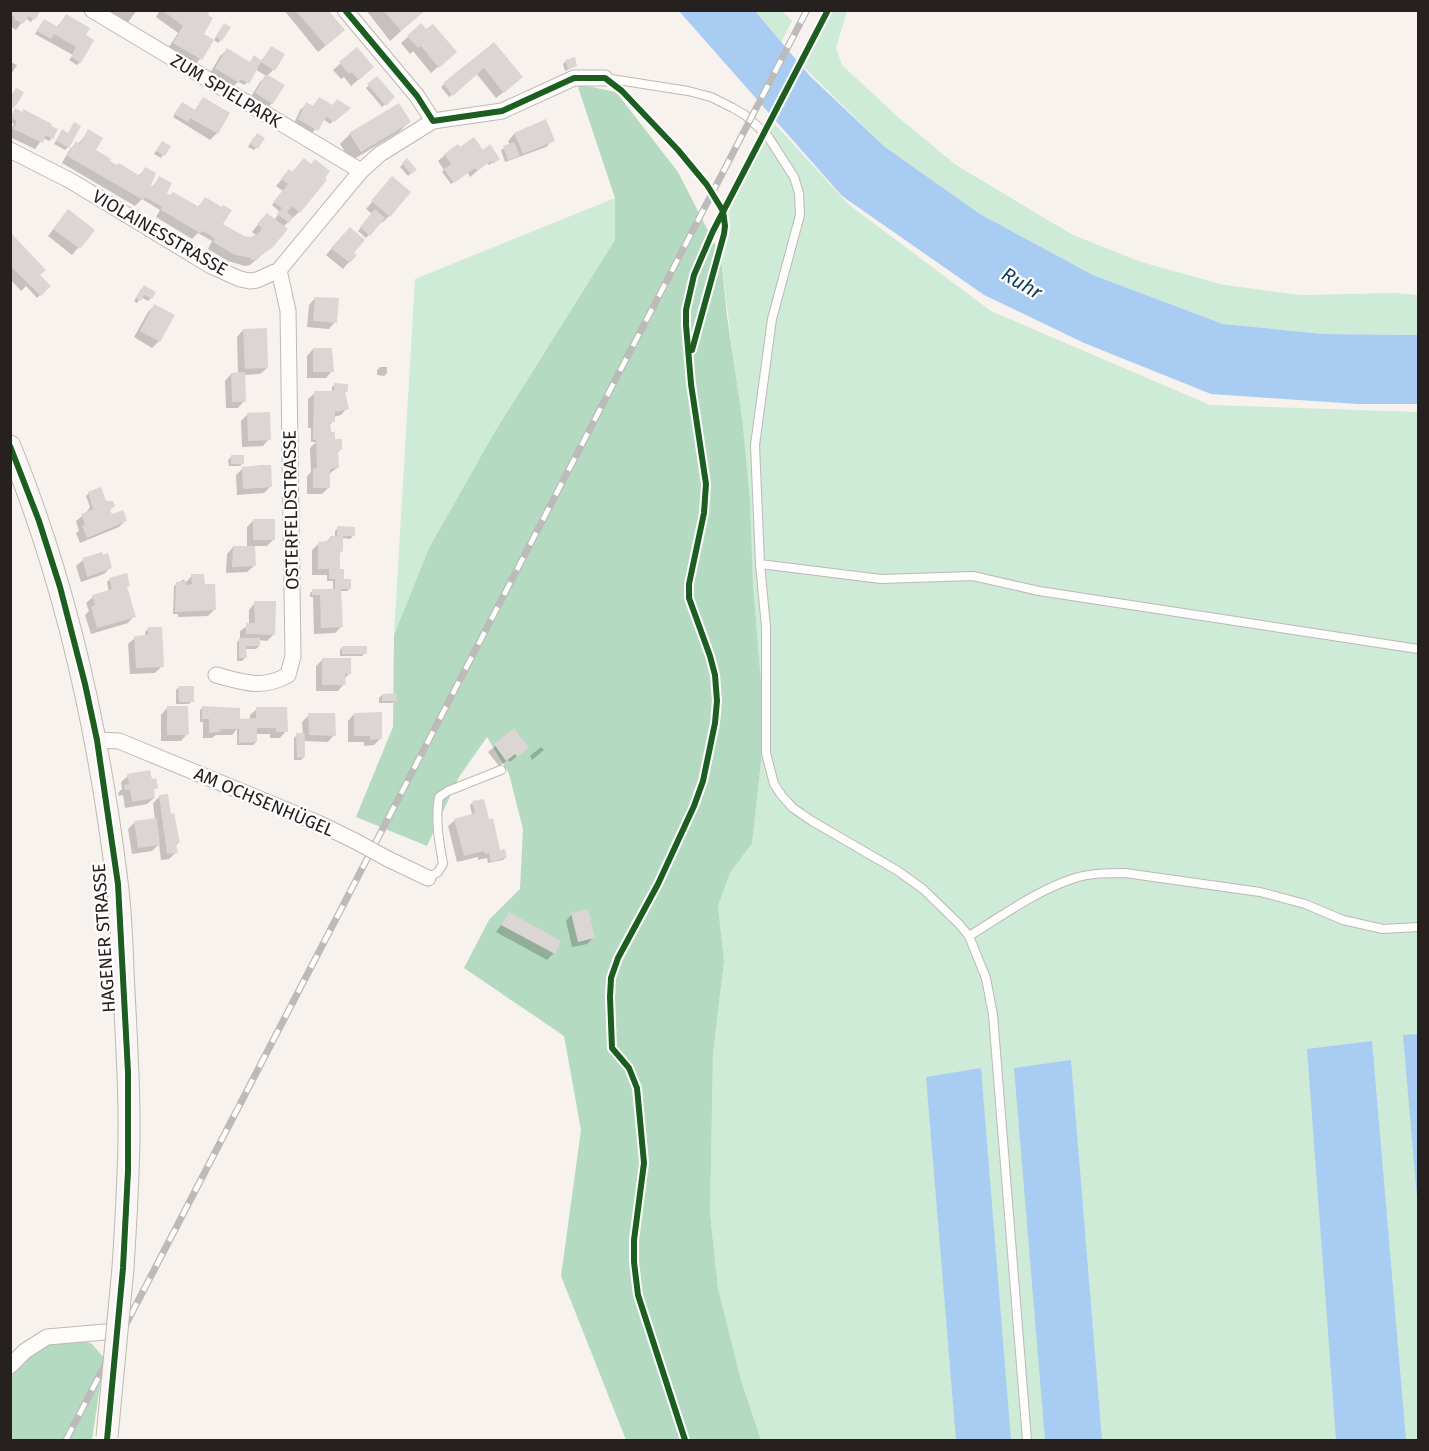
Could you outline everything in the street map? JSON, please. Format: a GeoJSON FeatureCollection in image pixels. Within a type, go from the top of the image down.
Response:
{"type":"FeatureCollection","features":[{"type":"Feature","properties":{"kind":"main road","name":"HAGENER STRASSE"},"geometry":{"type":"LineString","coordinates":[[10,446],[39,521],[60,587],[85,684],[97,740],[118,884],[128,1072],[128,1171],[123,1268],[107,1439]]}},
{"type":"Feature","properties":{"kind":"street","name":"ZUM SPIELPARK"},"geometry":{"type":"LineString","coordinates":[[92,10],[361,171]]}},
{"type":"Feature","properties":{"kind":"street"},"geometry":{"type":"LineString","coordinates":[[345,10],[417,96],[433,121]]}},
{"type":"Feature","properties":{"kind":"street","name":"VIOLAINESSTRASSE"},"geometry":{"type":"LineString","coordinates":[[10,150],[71,181],[211,266],[250,282],[279,270],[361,171],[380,154],[433,121],[502,111],[574,78],[605,78]]}},
{"type":"Feature","properties":{"kind":"street","name":"OSTERFELDSTRASSE"},"geometry":{"type":"LineString","coordinates":[[216,675],[249,684],[275,682],[288,675],[293,656],[288,311],[279,270]]}},
{"type":"Feature","properties":{"kind":"street","name":"AM OCHSENHÜGEL"},"geometry":{"type":"LineString","coordinates":[[97,740],[119,741],[318,823],[428,878]]}},
{"type":"Feature","properties":{"kind":"street"},"geometry":{"type":"LineString","coordinates":[[10,1366],[25,1351],[47,1337],[117,1331]]}},
{"type":"Feature","properties":{"kind":"lane"},"geometry":{"type":"LineString","coordinates":[[605,78],[688,91],[711,97],[745,115],[767,135],[794,177],[799,193],[800,215],[772,319],[755,445],[760,564],[766,627],[766,753],[774,784],[793,808],[923,889],[969,936],[986,978],[993,1016],[1027,1440]]}},
{"type":"Feature","properties":{"kind":"lane"},"geometry":{"type":"LineString","coordinates":[[760,564],[881,579],[973,576],[1039,591],[1419,649]]}},
{"type":"Feature","properties":{"kind":"lane"},"geometry":{"type":"LineString","coordinates":[[428,878],[438,872],[443,864],[437,832],[439,797],[448,791],[501,770]]}},
{"type":"Feature","properties":{"kind":"lane"},"geometry":{"type":"LineString","coordinates":[[969,936],[1052,887],[1076,878],[1110,873],[1125,873],[1268,893],[1305,904],[1343,920],[1383,929],[1419,927]]}},
{"type":"Feature","properties":{"kind":"green space"},"geometry":{"type":"Polygon","coordinates":[[[755,11],[782,11],[792,21],[781,42],[755,11]]]}},
{"type":"Feature","properties":{"kind":"green space"},"geometry":{"type":"Polygon","coordinates":[[[832,11],[847,11],[836,48],[842,65],[898,117],[956,165],[1073,235],[1141,262],[1224,285],[1301,295],[1397,293],[1418,295],[1418,335],[1324,334],[1223,324],[1093,275],[980,214],[885,147],[803,66],[832,11]]]}},
{"type":"Feature","properties":{"kind":"green space"},"geometry":{"type":"Polygon","coordinates":[[[577,84],[616,92],[678,172],[721,256],[750,499],[753,584],[763,705],[761,762],[752,843],[730,873],[718,906],[724,961],[713,1054],[710,1213],[718,1288],[741,1380],[761,1440],[626,1440],[561,1276],[581,1130],[564,1036],[464,968],[489,920],[520,889],[523,829],[509,774],[487,737],[459,777],[427,846],[356,817],[393,727],[394,635],[429,548],[494,433],[615,240],[615,198],[577,84]]]}},
{"type":"Feature","properties":{"kind":"green space"},"geometry":{"type":"Polygon","coordinates":[[[774,123],[848,204],[991,311],[1210,405],[1418,412],[1418,1440],[761,1440],[741,1380],[718,1288],[710,1213],[713,1054],[724,961],[718,906],[730,873],[752,842],[761,762],[763,705],[753,584],[750,499],[721,256],[729,225],[727,213],[774,123]]]}},
{"type":"Feature","properties":{"kind":"green space"},"geometry":{"type":"Polygon","coordinates":[[[615,198],[615,240],[494,433],[429,548],[394,635],[415,279],[615,198]]]}},
{"type":"Feature","properties":{"kind":"green space"},"geometry":{"type":"Polygon","coordinates":[[[79,1339],[92,1344],[104,1358],[92,1440],[11,1440],[11,1376],[17,1366],[41,1346],[79,1339]]]}},
{"type":"Feature","properties":{"kind":"water","name":"Ruhr"},"geometry":{"type":"Polygon","coordinates":[[[679,11],[755,11],[810,76],[885,147],[980,214],[1093,275],[1223,324],[1324,334],[1418,335],[1418,404],[1357,404],[1211,394],[1084,343],[984,295],[842,196],[679,11]]]}},
{"type":"Feature","properties":{"kind":"water"},"geometry":{"type":"Polygon","coordinates":[[[1418,1034],[1418,1209],[1403,1035],[1418,1034]]]}},
{"type":"Feature","properties":{"kind":"water"},"geometry":{"type":"Polygon","coordinates":[[[1372,1041],[1406,1440],[1336,1440],[1307,1049],[1372,1041]]]}},
{"type":"Feature","properties":{"kind":"water"},"geometry":{"type":"Polygon","coordinates":[[[1071,1060],[1102,1440],[1045,1440],[1014,1068],[1071,1060]]]}},
{"type":"Feature","properties":{"kind":"water"},"geometry":{"type":"Polygon","coordinates":[[[981,1068],[1011,1440],[956,1440],[926,1077],[981,1068]]]}},
{"type":"Feature","properties":{"kind":"building"},"geometry":{"type":"Polygon","coordinates":[[[10,10],[41,10],[35,20],[29,16],[23,24],[14,19],[10,10]]]}},
{"type":"Feature","properties":{"kind":"building"},"geometry":{"type":"Polygon","coordinates":[[[162,10],[210,10],[208,15],[213,18],[204,34],[214,40],[202,60],[173,43],[183,26],[162,10]]]}},
{"type":"Feature","properties":{"kind":"building"},"geometry":{"type":"Polygon","coordinates":[[[295,10],[328,10],[345,30],[326,46],[295,10]]]}},
{"type":"Feature","properties":{"kind":"building"},"geometry":{"type":"Polygon","coordinates":[[[383,10],[426,10],[401,31],[383,10]]]}},
{"type":"Feature","properties":{"kind":"building"},"geometry":{"type":"Polygon","coordinates":[[[66,14],[90,28],[86,35],[94,40],[81,63],[71,57],[76,47],[54,34],[51,39],[37,31],[44,19],[58,27],[66,14]]]}},
{"type":"Feature","properties":{"kind":"building"},"geometry":{"type":"Polygon","coordinates":[[[224,23],[231,27],[222,41],[216,37],[224,23]]]}},
{"type":"Feature","properties":{"kind":"building"},"geometry":{"type":"Polygon","coordinates":[[[421,23],[426,29],[433,24],[457,52],[439,68],[421,46],[418,48],[407,36],[421,23]]]}},
{"type":"Feature","properties":{"kind":"building"},"geometry":{"type":"Polygon","coordinates":[[[494,42],[523,77],[504,93],[484,68],[453,96],[443,83],[494,42]]]}},
{"type":"Feature","properties":{"kind":"building"},"geometry":{"type":"Polygon","coordinates":[[[271,46],[285,54],[275,71],[261,62],[249,84],[241,79],[239,83],[215,68],[227,48],[250,62],[254,55],[262,61],[271,46]]]}},
{"type":"Feature","properties":{"kind":"building"},"geometry":{"type":"Polygon","coordinates":[[[357,47],[374,67],[359,80],[351,72],[349,74],[339,62],[357,47]]]}},
{"type":"Feature","properties":{"kind":"building"},"geometry":{"type":"Polygon","coordinates":[[[575,57],[577,66],[568,69],[565,60],[575,57]]]}},
{"type":"Feature","properties":{"kind":"building"},"geometry":{"type":"Polygon","coordinates":[[[266,74],[285,85],[273,104],[255,93],[266,74]]]}},
{"type":"Feature","properties":{"kind":"building"},"geometry":{"type":"Polygon","coordinates":[[[377,76],[395,97],[386,106],[367,84],[377,76]]]}},
{"type":"Feature","properties":{"kind":"building"},"geometry":{"type":"Polygon","coordinates":[[[16,88],[24,92],[13,108],[10,107],[10,97],[16,88]]]}},
{"type":"Feature","properties":{"kind":"building"},"geometry":{"type":"Polygon","coordinates":[[[203,97],[230,113],[218,134],[190,118],[188,122],[174,114],[182,102],[195,110],[203,97]]]}},
{"type":"Feature","properties":{"kind":"building"},"geometry":{"type":"Polygon","coordinates":[[[319,97],[333,105],[337,99],[351,108],[334,122],[326,117],[318,131],[298,119],[306,102],[313,106],[319,97]]]}},
{"type":"Feature","properties":{"kind":"building"},"geometry":{"type":"Polygon","coordinates":[[[399,103],[411,122],[361,152],[349,133],[399,103]]]}},
{"type":"Feature","properties":{"kind":"building"},"geometry":{"type":"Polygon","coordinates":[[[15,108],[22,112],[23,109],[52,124],[51,126],[58,129],[53,139],[46,135],[43,143],[13,129],[17,121],[10,117],[15,108]]]}},
{"type":"Feature","properties":{"kind":"building"},"geometry":{"type":"Polygon","coordinates":[[[546,119],[555,141],[523,154],[514,133],[546,119]]]}},
{"type":"Feature","properties":{"kind":"building"},"geometry":{"type":"Polygon","coordinates":[[[74,122],[81,126],[69,148],[56,141],[62,129],[68,133],[74,122]]]}},
{"type":"Feature","properties":{"kind":"building"},"geometry":{"type":"Polygon","coordinates":[[[88,129],[103,138],[96,150],[111,159],[110,161],[117,165],[119,163],[140,176],[145,167],[156,173],[151,185],[154,187],[159,176],[172,183],[167,193],[170,195],[173,192],[199,207],[205,197],[232,210],[223,224],[244,236],[251,237],[258,234],[262,228],[257,224],[267,213],[288,229],[272,248],[258,257],[259,259],[251,260],[251,258],[235,255],[213,242],[215,239],[208,234],[202,231],[200,233],[161,210],[162,207],[145,197],[143,200],[67,156],[76,141],[80,144],[88,129]]]}},
{"type":"Feature","properties":{"kind":"building"},"geometry":{"type":"Polygon","coordinates":[[[257,133],[265,138],[258,149],[250,144],[257,133]]]}},
{"type":"Feature","properties":{"kind":"building"},"geometry":{"type":"Polygon","coordinates":[[[474,137],[483,150],[490,144],[500,159],[493,164],[491,161],[477,171],[475,168],[454,183],[444,169],[451,164],[444,154],[474,137]]]}},
{"type":"Feature","properties":{"kind":"building"},"geometry":{"type":"Polygon","coordinates":[[[162,141],[171,146],[165,156],[156,151],[162,141]]]}},
{"type":"Feature","properties":{"kind":"building"},"geometry":{"type":"Polygon","coordinates":[[[514,142],[520,156],[508,160],[503,146],[514,142]]]}},
{"type":"Feature","properties":{"kind":"building"},"geometry":{"type":"Polygon","coordinates":[[[304,158],[311,164],[315,159],[330,171],[325,178],[327,180],[300,213],[292,206],[287,212],[293,217],[289,223],[277,214],[282,208],[273,202],[288,184],[281,179],[289,169],[292,172],[304,158]]]}},
{"type":"Feature","properties":{"kind":"building"},"geometry":{"type":"Polygon","coordinates":[[[407,158],[417,170],[411,174],[402,163],[407,158]]]}},
{"type":"Feature","properties":{"kind":"building"},"geometry":{"type":"Polygon","coordinates":[[[392,176],[411,192],[390,217],[371,201],[392,176]]]}},
{"type":"Feature","properties":{"kind":"building"},"geometry":{"type":"Polygon","coordinates":[[[68,209],[95,230],[80,249],[53,229],[68,209]]]}},
{"type":"Feature","properties":{"kind":"building"},"geometry":{"type":"Polygon","coordinates":[[[375,209],[385,218],[370,236],[360,227],[375,209]]]}},
{"type":"Feature","properties":{"kind":"building"},"geometry":{"type":"Polygon","coordinates":[[[350,227],[365,240],[354,253],[357,255],[350,263],[331,248],[350,227]]]}},
{"type":"Feature","properties":{"kind":"building"},"geometry":{"type":"Polygon","coordinates":[[[10,232],[46,270],[40,275],[51,286],[41,296],[10,266],[10,232]]]}},
{"type":"Feature","properties":{"kind":"building"},"geometry":{"type":"Polygon","coordinates":[[[144,285],[156,292],[152,299],[144,295],[141,301],[136,298],[144,285]]]}},
{"type":"Feature","properties":{"kind":"building"},"geometry":{"type":"Polygon","coordinates":[[[315,297],[339,298],[337,323],[313,321],[315,297]]]}},
{"type":"Feature","properties":{"kind":"building"},"geometry":{"type":"Polygon","coordinates":[[[154,304],[175,315],[160,342],[140,331],[154,304]]]}},
{"type":"Feature","properties":{"kind":"building"},"geometry":{"type":"Polygon","coordinates":[[[267,328],[268,368],[245,369],[243,329],[267,328]]]}},
{"type":"Feature","properties":{"kind":"building"},"geometry":{"type":"Polygon","coordinates":[[[313,348],[332,348],[334,372],[313,372],[313,348]]]}},
{"type":"Feature","properties":{"kind":"building"},"geometry":{"type":"Polygon","coordinates":[[[245,372],[246,402],[232,402],[231,373],[245,372]]]}},
{"type":"Feature","properties":{"kind":"building"},"geometry":{"type":"Polygon","coordinates":[[[334,383],[348,384],[348,391],[345,392],[349,409],[335,412],[335,422],[330,422],[331,432],[335,432],[335,439],[342,439],[342,450],[338,450],[339,468],[330,469],[330,488],[313,488],[313,468],[317,468],[316,440],[313,440],[314,391],[334,391],[334,383]]]}},
{"type":"Feature","properties":{"kind":"building"},"geometry":{"type":"Polygon","coordinates":[[[270,412],[271,440],[248,441],[247,413],[270,412]]]}},
{"type":"Feature","properties":{"kind":"building"},"geometry":{"type":"Polygon","coordinates":[[[231,455],[244,455],[244,464],[231,464],[231,455]]]}},
{"type":"Feature","properties":{"kind":"building"},"geometry":{"type":"Polygon","coordinates":[[[271,465],[272,487],[243,489],[242,467],[271,465]]]}},
{"type":"Feature","properties":{"kind":"building"},"geometry":{"type":"Polygon","coordinates":[[[101,487],[106,501],[113,501],[115,506],[110,510],[112,514],[123,510],[127,521],[87,538],[82,526],[85,524],[81,514],[93,509],[88,492],[101,487]]]}},
{"type":"Feature","properties":{"kind":"building"},"geometry":{"type":"Polygon","coordinates":[[[253,519],[275,519],[275,540],[253,540],[253,519]]]}},
{"type":"Feature","properties":{"kind":"building"},"geometry":{"type":"Polygon","coordinates":[[[337,526],[355,527],[355,536],[343,536],[343,551],[340,552],[340,569],[344,569],[344,579],[351,579],[351,589],[341,589],[343,627],[321,628],[320,595],[312,595],[312,589],[335,589],[335,579],[329,579],[329,569],[318,569],[318,542],[329,541],[330,536],[337,536],[337,526]]]}},
{"type":"Feature","properties":{"kind":"building"},"geometry":{"type":"Polygon","coordinates":[[[233,546],[255,546],[256,566],[232,567],[233,546]]]}},
{"type":"Feature","properties":{"kind":"building"},"geometry":{"type":"Polygon","coordinates":[[[102,552],[103,555],[108,553],[112,568],[87,577],[82,558],[102,552]]]}},
{"type":"Feature","properties":{"kind":"building"},"geometry":{"type":"Polygon","coordinates":[[[127,573],[130,586],[127,587],[136,617],[97,628],[91,607],[95,605],[92,595],[112,589],[109,578],[127,573]]]}},
{"type":"Feature","properties":{"kind":"building"},"geometry":{"type":"Polygon","coordinates":[[[191,574],[204,574],[205,584],[215,584],[216,610],[175,612],[176,582],[186,581],[186,585],[192,584],[191,574]]]}},
{"type":"Feature","properties":{"kind":"building"},"geometry":{"type":"Polygon","coordinates":[[[254,601],[276,601],[275,635],[246,634],[246,623],[255,623],[254,601]]]}},
{"type":"Feature","properties":{"kind":"building"},"geometry":{"type":"Polygon","coordinates":[[[148,627],[162,627],[164,667],[136,668],[134,636],[148,635],[148,627]]]}},
{"type":"Feature","properties":{"kind":"building"},"geometry":{"type":"Polygon","coordinates":[[[239,638],[260,638],[260,646],[246,646],[247,658],[239,658],[239,638]]]}},
{"type":"Feature","properties":{"kind":"building"},"geometry":{"type":"Polygon","coordinates":[[[342,646],[367,646],[367,654],[342,654],[342,646]]]}},
{"type":"Feature","properties":{"kind":"building"},"geometry":{"type":"Polygon","coordinates":[[[322,658],[351,658],[351,674],[345,674],[346,685],[322,685],[322,658]]]}},
{"type":"Feature","properties":{"kind":"building"},"geometry":{"type":"Polygon","coordinates":[[[178,686],[194,686],[194,702],[179,702],[178,686]]]}},
{"type":"Feature","properties":{"kind":"building"},"geometry":{"type":"Polygon","coordinates":[[[396,693],[397,701],[382,701],[382,694],[396,693]]]}},
{"type":"Feature","properties":{"kind":"building"},"geometry":{"type":"Polygon","coordinates":[[[167,706],[188,706],[189,735],[167,735],[167,706]]]}},
{"type":"Feature","properties":{"kind":"building"},"geometry":{"type":"Polygon","coordinates":[[[202,706],[240,708],[240,719],[256,718],[256,707],[287,707],[288,732],[276,732],[276,728],[257,728],[257,742],[239,743],[239,729],[221,729],[220,732],[209,733],[209,719],[202,719],[202,706]]]}},
{"type":"Feature","properties":{"kind":"building"},"geometry":{"type":"Polygon","coordinates":[[[382,712],[382,739],[370,740],[370,736],[354,736],[354,713],[382,712]]]}},
{"type":"Feature","properties":{"kind":"building"},"geometry":{"type":"Polygon","coordinates":[[[308,713],[335,713],[336,736],[309,735],[308,713]]]}},
{"type":"Feature","properties":{"kind":"building"},"geometry":{"type":"Polygon","coordinates":[[[514,728],[529,748],[517,757],[515,754],[506,761],[494,744],[514,728]]]}},
{"type":"Feature","properties":{"kind":"building"},"geometry":{"type":"Polygon","coordinates":[[[296,733],[305,733],[305,757],[297,758],[296,733]]]}},
{"type":"Feature","properties":{"kind":"building"},"geometry":{"type":"Polygon","coordinates":[[[150,770],[152,779],[156,778],[158,788],[154,789],[155,798],[132,802],[130,790],[125,790],[124,785],[129,784],[127,774],[150,770]]]}},
{"type":"Feature","properties":{"kind":"building"},"geometry":{"type":"Polygon","coordinates":[[[168,794],[171,814],[174,813],[180,843],[176,843],[178,853],[167,854],[159,795],[168,794]]]}},
{"type":"Feature","properties":{"kind":"building"},"geometry":{"type":"Polygon","coordinates":[[[484,799],[489,819],[493,818],[500,850],[505,849],[507,857],[491,862],[489,853],[485,854],[484,851],[464,856],[454,819],[475,813],[472,801],[484,799]]]}},
{"type":"Feature","properties":{"kind":"building"},"geometry":{"type":"Polygon","coordinates":[[[157,818],[160,845],[138,848],[134,821],[157,818]]]}},
{"type":"Feature","properties":{"kind":"building"},"geometry":{"type":"Polygon","coordinates":[[[588,909],[595,938],[578,942],[571,913],[588,909]]]}},
{"type":"Feature","properties":{"kind":"building"},"geometry":{"type":"Polygon","coordinates":[[[509,912],[561,941],[555,954],[501,925],[509,912]]]}},
{"type":"Feature","properties":{"kind":"railway"},"geometry":{"type":"LineString","coordinates":[[66,1440],[807,10]]}},
{"type":"Feature","properties":{"kind":"cycle path"},"geometry":{"type":"LineString","coordinates":[[345,10],[417,96],[433,121],[502,111],[574,78],[605,78],[622,91],[678,150],[707,185],[723,211],[724,234],[692,350]]}},
{"type":"Feature","properties":{"kind":"cycle path"},"geometry":{"type":"LineString","coordinates":[[685,1440],[638,1295],[634,1240],[644,1163],[637,1088],[629,1068],[612,1048],[611,978],[618,958],[658,884],[694,806],[703,781],[715,723],[717,701],[715,675],[689,598],[689,584],[704,513],[706,484],[691,384],[686,310],[694,275],[713,231],[828,10]]}},
{"type":"Feature","properties":{"kind":"cycle path"},"geometry":{"type":"LineString","coordinates":[[10,446],[39,521],[60,587],[85,684],[97,740],[118,884],[128,1072],[128,1171],[123,1268],[107,1440]]}}]}
